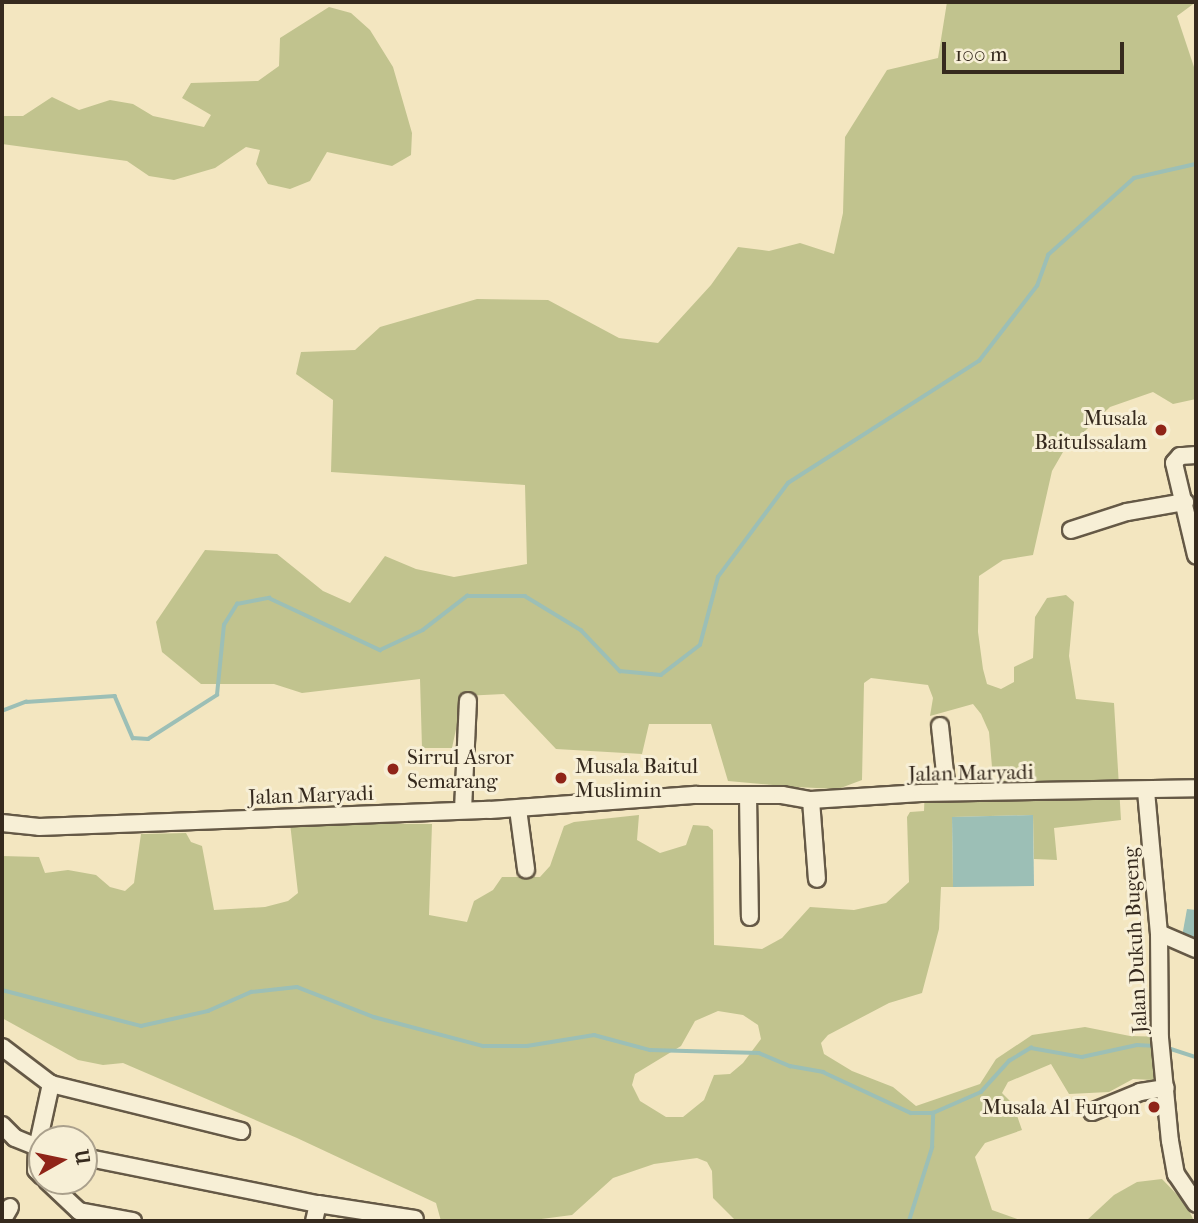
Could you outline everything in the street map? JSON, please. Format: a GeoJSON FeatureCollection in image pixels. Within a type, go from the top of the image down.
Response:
{"type":"FeatureCollection","features":[{"type":"Feature","properties":{"kind":"street"},"geometry":{"type":"LineString","coordinates":[[1196,456],[1174,460],[1196,555]]}},
{"type":"Feature","properties":{"kind":"street"},"geometry":{"type":"LineString","coordinates":[[1071,530],[1127,512],[1185,502]]}},
{"type":"Feature","properties":{"kind":"street"},"geometry":{"type":"LineString","coordinates":[[463,810],[468,701]]}},
{"type":"Feature","properties":{"kind":"street"},"geometry":{"type":"LineString","coordinates":[[940,726],[947,792]]}},
{"type":"Feature","properties":{"kind":"street","name":"Jalan Maryadi"},"geometry":{"type":"LineString","coordinates":[[2,823],[66,826],[518,809],[590,801],[748,795],[811,800],[947,792],[1146,791],[1196,788]]}},
{"type":"Feature","properties":{"kind":"street","name":"Jalan Dukuh Bugeng"},"geometry":{"type":"LineString","coordinates":[[1146,791],[1160,933],[1160,1038],[1176,1174],[1196,1204]]}},
{"type":"Feature","properties":{"kind":"street"},"geometry":{"type":"LineString","coordinates":[[748,795],[750,917]]}},
{"type":"Feature","properties":{"kind":"street"},"geometry":{"type":"LineString","coordinates":[[811,800],[817,879]]}},
{"type":"Feature","properties":{"kind":"street"},"geometry":{"type":"LineString","coordinates":[[518,809],[526,869]]}},
{"type":"Feature","properties":{"kind":"street"},"geometry":{"type":"LineString","coordinates":[[1160,933],[1196,949]]}},
{"type":"Feature","properties":{"kind":"street"},"geometry":{"type":"LineString","coordinates":[[2,1048],[51,1084],[241,1131]]}},
{"type":"Feature","properties":{"kind":"street"},"geometry":{"type":"LineString","coordinates":[[43,1125],[51,1084]]}},
{"type":"Feature","properties":{"kind":"street"},"geometry":{"type":"LineString","coordinates":[[1091,1112],[1140,1092],[1166,1088]]}},
{"type":"Feature","properties":{"kind":"street"},"geometry":{"type":"LineString","coordinates":[[2,1125],[15,1138],[28,1144]]}},
{"type":"Feature","properties":{"kind":"street"},"geometry":{"type":"LineString","coordinates":[[98,1160],[318,1204],[415,1219]]}},
{"type":"Feature","properties":{"kind":"street"},"geometry":{"type":"LineString","coordinates":[[60,1195],[80,1216],[133,1221]]}},
{"type":"Feature","properties":{"kind":"street"},"geometry":{"type":"LineString","coordinates":[[314,1221],[318,1204]]}},
{"type":"Feature","properties":{"kind":"green space"},"geometry":{"type":"Polygon","coordinates":[[[947,2],[1196,2],[1177,16],[1196,73],[1196,399],[1173,404],[1153,392],[1110,407],[1063,452],[1052,471],[1033,555],[1003,560],[979,576],[978,632],[983,669],[987,684],[1001,689],[1014,682],[1014,667],[1033,658],[1035,617],[1047,598],[1066,595],[1074,602],[1069,656],[1076,699],[1114,703],[1121,820],[1054,828],[1057,860],[1034,859],[1033,815],[952,817],[953,887],[941,887],[939,929],[922,993],[889,1003],[828,1035],[821,1043],[824,1054],[852,1071],[893,1087],[916,1106],[980,1084],[996,1059],[1032,1035],[1085,1027],[1130,1036],[1168,1037],[1172,1081],[1133,1079],[1109,1092],[1069,1094],[1051,1064],[1008,1082],[1002,1093],[1013,1104],[1022,1130],[985,1143],[975,1157],[992,1210],[1023,1221],[736,1221],[713,1198],[712,1171],[707,1162],[697,1158],[654,1164],[613,1178],[572,1215],[526,1221],[441,1221],[436,1203],[297,1138],[123,1063],[103,1065],[78,1060],[2,1018],[2,856],[39,857],[45,873],[68,870],[96,875],[110,887],[125,891],[134,883],[141,834],[186,833],[191,842],[202,846],[214,910],[265,907],[288,901],[298,893],[290,823],[432,824],[429,915],[467,922],[474,901],[493,890],[502,877],[540,877],[550,866],[564,826],[574,822],[639,815],[637,840],[660,853],[686,845],[693,825],[708,826],[713,830],[714,945],[762,949],[782,938],[810,907],[854,910],[886,903],[909,882],[907,817],[910,812],[924,811],[925,785],[1000,780],[992,767],[989,732],[981,714],[973,704],[930,716],[933,698],[928,685],[871,678],[864,683],[862,780],[838,789],[795,787],[728,781],[711,724],[649,724],[642,754],[556,749],[504,694],[463,696],[452,748],[422,748],[420,679],[302,693],[274,684],[201,684],[162,652],[156,622],[205,550],[277,554],[323,591],[350,603],[385,556],[416,569],[454,577],[527,564],[525,485],[331,472],[333,400],[296,374],[301,352],[355,350],[380,327],[477,299],[548,300],[619,338],[658,343],[711,285],[738,247],[769,251],[800,243],[834,254],[843,213],[845,137],[887,70],[938,58],[947,2]],[[718,1011],[695,1021],[681,1046],[635,1074],[632,1085],[640,1101],[666,1117],[683,1117],[704,1100],[714,1075],[730,1074],[743,1063],[761,1039],[758,1025],[743,1015],[718,1011]]]}},
{"type":"Feature","properties":{"kind":"green space"},"geometry":{"type":"Polygon","coordinates":[[[329,7],[351,13],[370,30],[393,67],[412,133],[411,155],[392,166],[327,152],[310,181],[290,189],[268,184],[256,164],[260,150],[246,147],[215,168],[174,180],[149,176],[127,161],[2,144],[2,116],[23,116],[52,97],[79,110],[110,100],[133,104],[153,116],[204,127],[211,115],[182,98],[191,83],[258,81],[279,66],[280,38],[329,7]]]}},
{"type":"Feature","properties":{"kind":"green space"},"geometry":{"type":"Polygon","coordinates":[[[1162,1179],[1186,1204],[1194,1221],[1086,1221],[1114,1195],[1137,1182],[1162,1179]]]}},
{"type":"Feature","properties":{"kind":"water"},"geometry":{"type":"Polygon","coordinates":[[[1033,815],[1034,886],[953,887],[952,817],[1033,815]]]}},
{"type":"Feature","properties":{"kind":"water"},"geometry":{"type":"Polygon","coordinates":[[[1187,909],[1196,910],[1196,944],[1181,942],[1187,909]]]}},
{"type":"Feature","properties":{"kind":"waterway"},"geometry":{"type":"LineString","coordinates":[[2,711],[26,702],[115,696],[133,738],[148,739],[217,695],[224,625],[237,604],[269,598],[380,650],[423,630],[467,596],[525,596],[581,630],[620,671],[661,675],[700,645],[718,577],[788,483],[979,361],[1037,286],[1048,255],[1134,178],[1196,164]]}},
{"type":"Feature","properties":{"kind":"waterway"},"geometry":{"type":"LineString","coordinates":[[2,990],[141,1026],[208,1011],[251,992],[297,987],[374,1017],[483,1046],[527,1046],[594,1035],[650,1050],[759,1053],[790,1066],[823,1072],[911,1113],[933,1113]]}},
{"type":"Feature","properties":{"kind":"waterway"},"geometry":{"type":"LineString","coordinates":[[933,1113],[981,1092],[1009,1061],[1031,1048],[1082,1057],[1137,1045],[1158,1046]]}},
{"type":"Feature","properties":{"kind":"waterway"},"geometry":{"type":"LineString","coordinates":[[1165,1047],[1196,1057]]}},
{"type":"Feature","properties":{"kind":"waterway"},"geometry":{"type":"LineString","coordinates":[[909,1221],[932,1148],[933,1113]]}},
{"type":"Feature","properties":{"kind":"place","name":"Musala Baitulssalam"},"geometry":{"type":"Point","coordinates":[1161,430]}},
{"type":"Feature","properties":{"kind":"place","name":"Sirrul Asror Semarang"},"geometry":{"type":"Point","coordinates":[393,769]}},
{"type":"Feature","properties":{"kind":"place","name":"Musala Baitul Muslimin"},"geometry":{"type":"Point","coordinates":[561,778]}},
{"type":"Feature","properties":{"kind":"place","name":"Musala Al Furqon"},"geometry":{"type":"Point","coordinates":[1154,1107]}}]}
